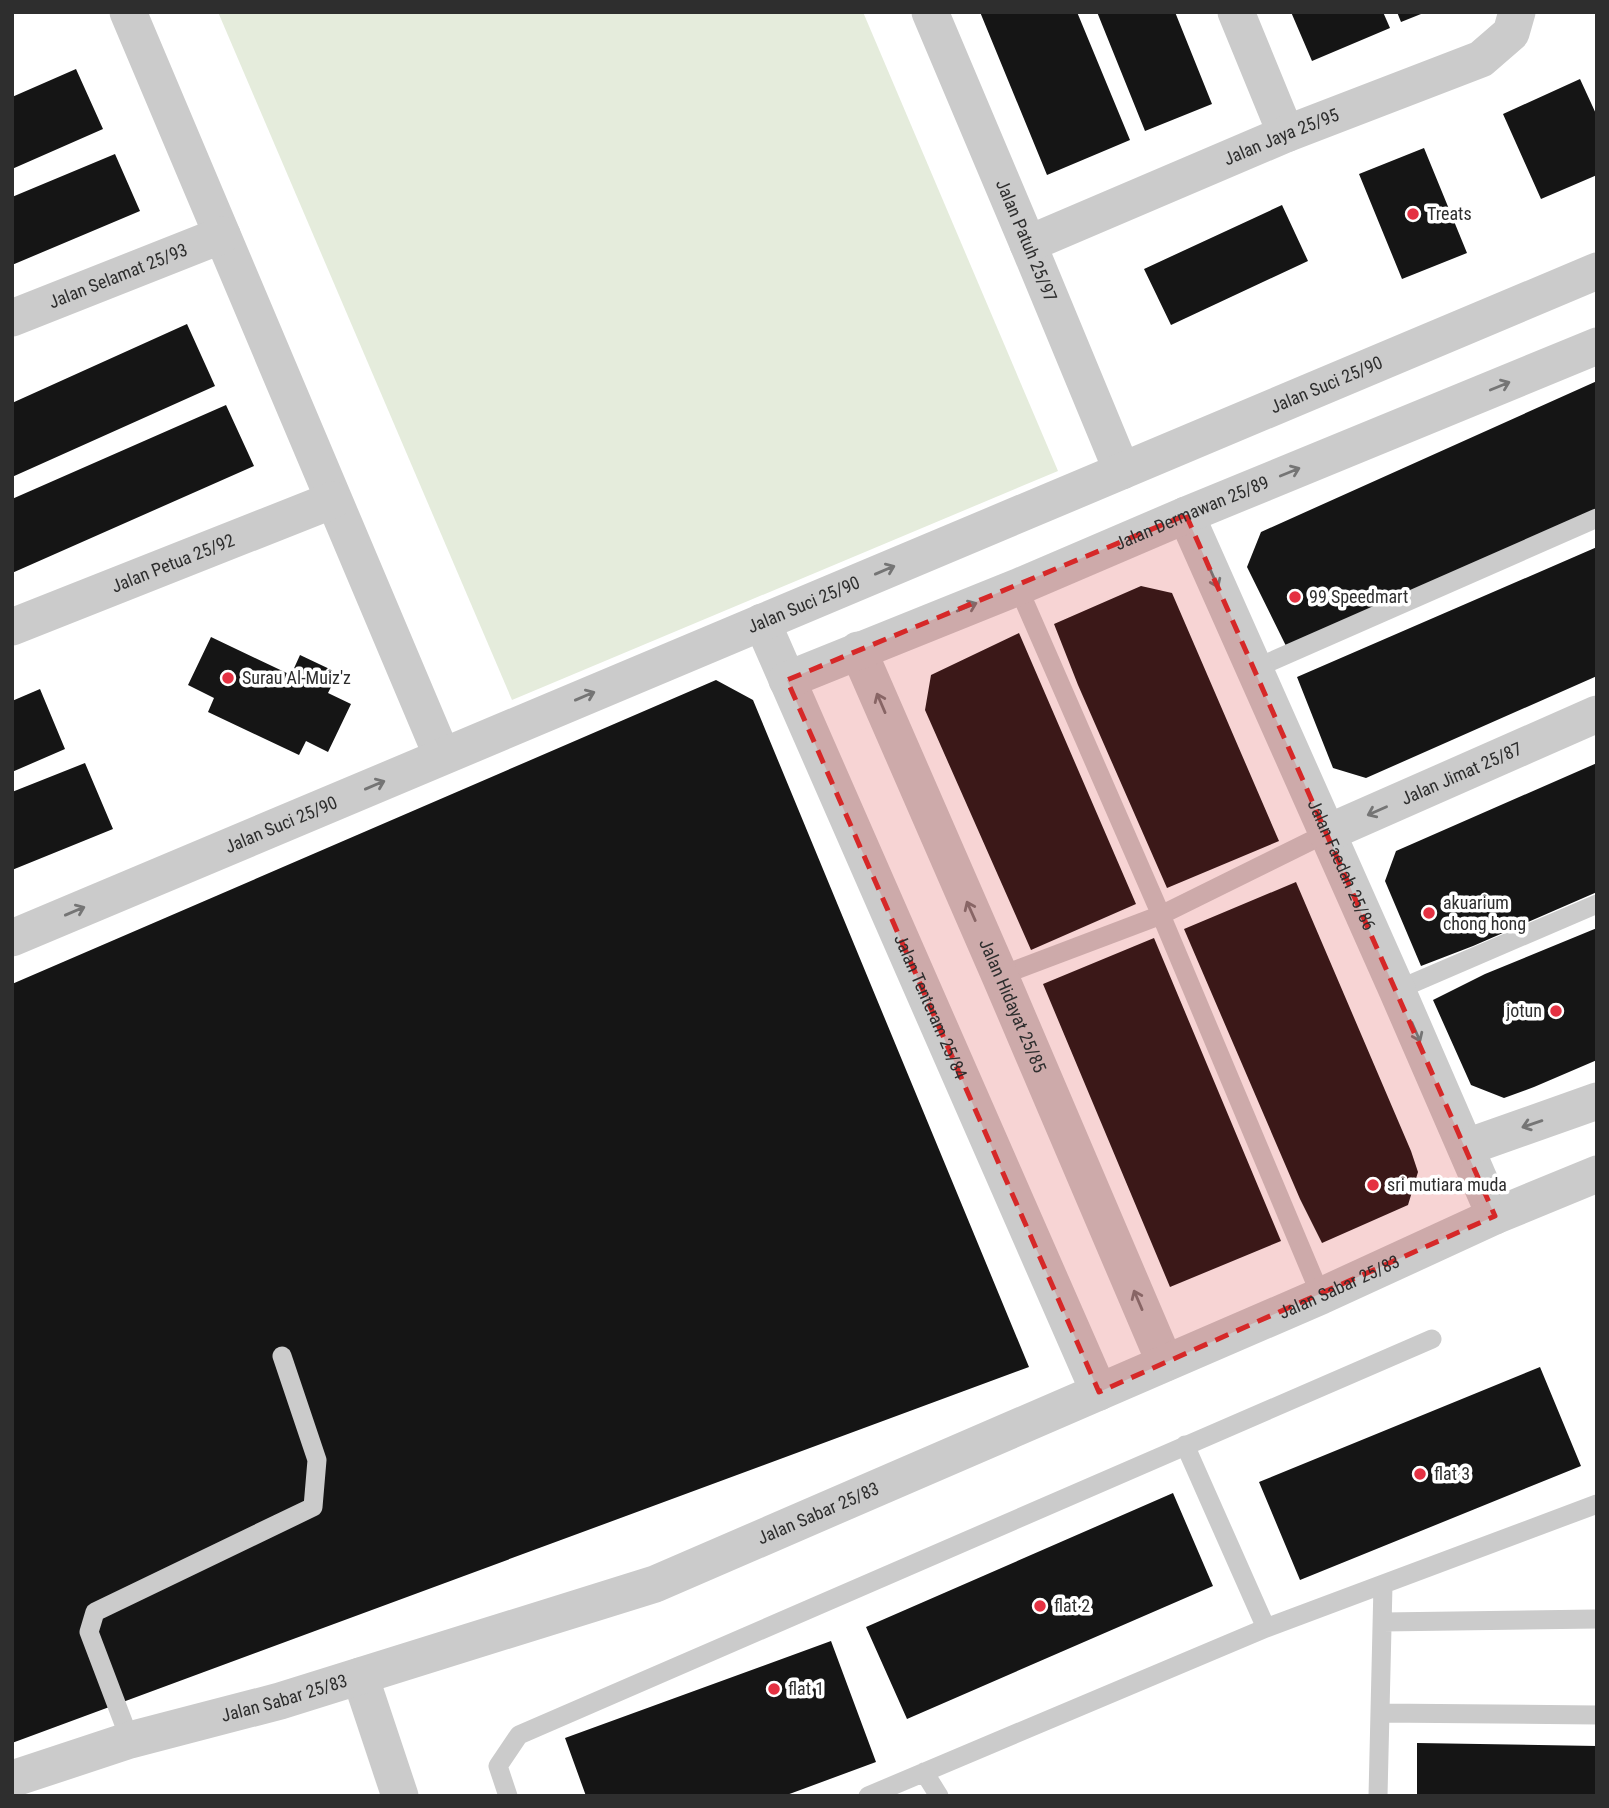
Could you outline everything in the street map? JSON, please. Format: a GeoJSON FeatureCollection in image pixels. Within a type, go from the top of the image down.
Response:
{"type":"FeatureCollection","features":[{"type":"Feature","properties":{"kind":"street"},"geometry":{"type":"LineString","coordinates":[[128,12],[442,756]]}},
{"type":"Feature","properties":{"kind":"street","name":"Jalan Patuh 25/97"},"geometry":{"type":"LineString","coordinates":[[930,12],[1122,471]]}},
{"type":"Feature","properties":{"kind":"street"},"geometry":{"type":"LineString","coordinates":[[1237,12],[1286,134]]}},
{"type":"Feature","properties":{"kind":"street","name":"Jalan Jaya 25/95"},"geometry":{"type":"LineString","coordinates":[[1028,244],[1286,134],[1481,59],[1511,33],[1517,12]]}},
{"type":"Feature","properties":{"kind":"street","name":"Jalan Selamat 25/93"},"geometry":{"type":"LineString","coordinates":[[12,318],[222,235]]}},
{"type":"Feature","properties":{"kind":"street","name":"Jalan Suci 25/90"},"geometry":{"type":"LineString","coordinates":[[12,938],[1597,271]]}},
{"type":"Feature","properties":{"kind":"street","name":"Jalan Dermawan 25/89"},"geometry":{"type":"LineString","coordinates":[[787,680],[1597,346]]}},
{"type":"Feature","properties":{"kind":"street","name":"Jalan Petua 25/92"},"geometry":{"type":"LineString","coordinates":[[12,627],[334,500]]}},
{"type":"Feature","properties":{"kind":"street","name":"Jalan Faedah 25/86"},"geometry":{"type":"LineString","coordinates":[[1186,515],[1467,1147],[1495,1216]]}},
{"type":"Feature","properties":{"kind":"street","name":"Jalan Tenteram 25/84"},"geometry":{"type":"LineString","coordinates":[[762,622],[1098,1392]]}},
{"type":"Feature","properties":{"kind":"street","name":"Jalan Hidayat 25/85"},"geometry":{"type":"LineString","coordinates":[[858,650],[1165,1363]]}},
{"type":"Feature","properties":{"kind":"street","name":"Jalan Jimat 25/87"},"geometry":{"type":"LineString","coordinates":[[1327,832],[1597,714]]}},
{"type":"Feature","properties":{"kind":"street"},"geometry":{"type":"LineString","coordinates":[[1467,1147],[1597,1101]]}},
{"type":"Feature","properties":{"kind":"street","name":"Jalan Sabar 25/83"},"geometry":{"type":"LineString","coordinates":[[12,1779],[130,1740],[280,1701],[655,1584],[1321,1296],[1495,1216],[1597,1174]]}},
{"type":"Feature","properties":{"kind":"street"},"geometry":{"type":"LineString","coordinates":[[360,1676],[400,1796]]}},
{"type":"Feature","properties":{"kind":"lane"},"geometry":{"type":"LineString","coordinates":[[1254,669],[1597,519]]}},
{"type":"Feature","properties":{"kind":"lane"},"geometry":{"type":"LineString","coordinates":[[1017,587],[1161,915],[1321,1296]]}},
{"type":"Feature","properties":{"kind":"lane"},"geometry":{"type":"LineString","coordinates":[[1000,976],[1161,915],[1327,832]]}},
{"type":"Feature","properties":{"kind":"lane"},"geometry":{"type":"LineString","coordinates":[[1397,989],[1597,904]]}},
{"type":"Feature","properties":{"kind":"lane"},"geometry":{"type":"LineString","coordinates":[[508,1796],[498,1766],[519,1735],[1432,1339]]}},
{"type":"Feature","properties":{"kind":"lane"},"geometry":{"type":"LineString","coordinates":[[130,1740],[89,1632],[95,1612],[313,1507],[317,1460],[282,1356]]}},
{"type":"Feature","properties":{"kind":"lane"},"geometry":{"type":"LineString","coordinates":[[1185,1445],[1266,1628]]}},
{"type":"Feature","properties":{"kind":"lane"},"geometry":{"type":"LineString","coordinates":[[868,1796],[1266,1628],[1597,1504]]}},
{"type":"Feature","properties":{"kind":"lane"},"geometry":{"type":"LineString","coordinates":[[1378,1796],[1383,1585]]}},
{"type":"Feature","properties":{"kind":"lane"},"geometry":{"type":"LineString","coordinates":[[1382,1622],[1597,1619]]}},
{"type":"Feature","properties":{"kind":"lane"},"geometry":{"type":"LineString","coordinates":[[1380,1713],[1597,1715]]}},
{"type":"Feature","properties":{"kind":"lane"},"geometry":{"type":"LineString","coordinates":[[924,1772],[939,1796]]}},
{"type":"Feature","properties":{"kind":"highlighted area"},"geometry":{"type":"Polygon","coordinates":[[[1186,515],[1495,1216],[1099,1392],[787,680],[1186,515]]]}},
{"type":"Feature","properties":{"kind":"green space"},"geometry":{"type":"Polygon","coordinates":[[[218,12],[863,12],[1058,471],[512,700],[218,12]]]}},
{"type":"Feature","properties":{"kind":"building"},"geometry":{"type":"Polygon","coordinates":[[[980,12],[1077,12],[1130,140],[1047,175],[980,12]]]}},
{"type":"Feature","properties":{"kind":"building"},"geometry":{"type":"Polygon","coordinates":[[[1097,12],[1175,12],[1212,104],[1145,131],[1097,12]]]}},
{"type":"Feature","properties":{"kind":"building"},"geometry":{"type":"Polygon","coordinates":[[[1291,12],[1383,12],[1390,28],[1312,61],[1291,12]]]}},
{"type":"Feature","properties":{"kind":"building"},"geometry":{"type":"Polygon","coordinates":[[[1397,12],[1426,12],[1401,22],[1397,12]]]}},
{"type":"Feature","properties":{"kind":"building"},"geometry":{"type":"Polygon","coordinates":[[[76,69],[103,129],[12,169],[12,97],[76,69]]]}},
{"type":"Feature","properties":{"kind":"building"},"geometry":{"type":"Polygon","coordinates":[[[1580,79],[1597,116],[1597,175],[1541,199],[1503,114],[1580,79]]]}},
{"type":"Feature","properties":{"kind":"building","name":"Treats"},"geometry":{"type":"Polygon","coordinates":[[[1424,148],[1467,253],[1402,279],[1359,174],[1424,148]]]}},
{"type":"Feature","properties":{"kind":"building"},"geometry":{"type":"Polygon","coordinates":[[[115,154],[140,211],[12,265],[12,197],[115,154]]]}},
{"type":"Feature","properties":{"kind":"building"},"geometry":{"type":"Polygon","coordinates":[[[1282,205],[1308,261],[1171,325],[1144,269],[1282,205]]]}},
{"type":"Feature","properties":{"kind":"building"},"geometry":{"type":"Polygon","coordinates":[[[187,324],[215,386],[12,477],[12,403],[187,324]]]}},
{"type":"Feature","properties":{"kind":"building"},"geometry":{"type":"Polygon","coordinates":[[[1597,381],[1597,513],[1288,650],[1247,567],[1261,532],[1597,381]]]}},
{"type":"Feature","properties":{"kind":"building"},"geometry":{"type":"Polygon","coordinates":[[[226,405],[254,466],[12,573],[12,499],[226,405]]]}},
{"type":"Feature","properties":{"kind":"building"},"geometry":{"type":"Polygon","coordinates":[[[1597,547],[1597,676],[1366,778],[1333,768],[1297,677],[1597,547]]]}},
{"type":"Feature","properties":{"kind":"building"},"geometry":{"type":"Polygon","coordinates":[[[1141,586],[1172,593],[1279,841],[1167,888],[1054,624],[1141,586]]]}},
{"type":"Feature","properties":{"kind":"building"},"geometry":{"type":"Polygon","coordinates":[[[1019,633],[1136,904],[1031,950],[925,710],[931,675],[1019,633]]]}},
{"type":"Feature","properties":{"kind":"building"},"geometry":{"type":"Polygon","coordinates":[[[211,637],[291,675],[300,655],[338,673],[328,693],[351,704],[328,752],[306,741],[299,755],[208,712],[214,698],[188,685],[211,637]]]}},
{"type":"Feature","properties":{"kind":"building"},"geometry":{"type":"Polygon","coordinates":[[[716,680],[753,700],[1029,1367],[12,1743],[12,984],[716,680]]]}},
{"type":"Feature","properties":{"kind":"building"},"geometry":{"type":"Polygon","coordinates":[[[40,689],[65,749],[12,772],[12,701],[40,689]]]}},
{"type":"Feature","properties":{"kind":"building"},"geometry":{"type":"Polygon","coordinates":[[[85,763],[113,829],[12,870],[12,792],[85,763]]]}},
{"type":"Feature","properties":{"kind":"building"},"geometry":{"type":"Polygon","coordinates":[[[1597,763],[1597,892],[1421,966],[1385,881],[1396,851],[1597,763]]]}},
{"type":"Feature","properties":{"kind":"building"},"geometry":{"type":"Polygon","coordinates":[[[1296,882],[1418,1172],[1408,1205],[1322,1243],[1300,1199],[1184,929],[1296,882]]]}},
{"type":"Feature","properties":{"kind":"building"},"geometry":{"type":"Polygon","coordinates":[[[1597,928],[1597,1060],[1504,1098],[1471,1085],[1433,1000],[1485,974],[1597,928]]]}},
{"type":"Feature","properties":{"kind":"building"},"geometry":{"type":"Polygon","coordinates":[[[1154,938],[1281,1241],[1170,1287],[1043,984],[1154,938]]]}},
{"type":"Feature","properties":{"kind":"building","name":"flat 3"},"geometry":{"type":"Polygon","coordinates":[[[1540,1367],[1581,1466],[1300,1580],[1259,1482],[1540,1367]]]}},
{"type":"Feature","properties":{"kind":"building","name":"flat 2"},"geometry":{"type":"Polygon","coordinates":[[[1173,1493],[1213,1586],[907,1719],[866,1627],[1173,1493]]]}},
{"type":"Feature","properties":{"kind":"building","name":"flat 1"},"geometry":{"type":"Polygon","coordinates":[[[831,1641],[876,1762],[784,1796],[586,1796],[565,1738],[831,1641]]]}},
{"type":"Feature","properties":{"kind":"building"},"geometry":{"type":"Polygon","coordinates":[[[1417,1743],[1597,1746],[1597,1796],[1417,1796],[1417,1743]]]}},
{"type":"Feature","properties":{"kind":"place","name":"Treats"},"geometry":{"type":"Point","coordinates":[1413,214]}},
{"type":"Feature","properties":{"kind":"place","name":"99 Speedmart"},"geometry":{"type":"Point","coordinates":[1295,597]}},
{"type":"Feature","properties":{"kind":"place","name":"Surau Al-Muiz'z"},"geometry":{"type":"Point","coordinates":[228,678]}},
{"type":"Feature","properties":{"kind":"place","name":"akuarium chong hong"},"geometry":{"type":"Point","coordinates":[1429,913]}},
{"type":"Feature","properties":{"kind":"place","name":"jotun"},"geometry":{"type":"Point","coordinates":[1556,1011]}},
{"type":"Feature","properties":{"kind":"place","name":"sri mutiara muda"},"geometry":{"type":"Point","coordinates":[1373,1185]}},
{"type":"Feature","properties":{"kind":"place","name":"flat 3"},"geometry":{"type":"Point","coordinates":[1420,1474]}},
{"type":"Feature","properties":{"kind":"place","name":"flat 2"},"geometry":{"type":"Point","coordinates":[1040,1606]}},
{"type":"Feature","properties":{"kind":"place","name":"flat 1"},"geometry":{"type":"Point","coordinates":[774,1689]}}]}
